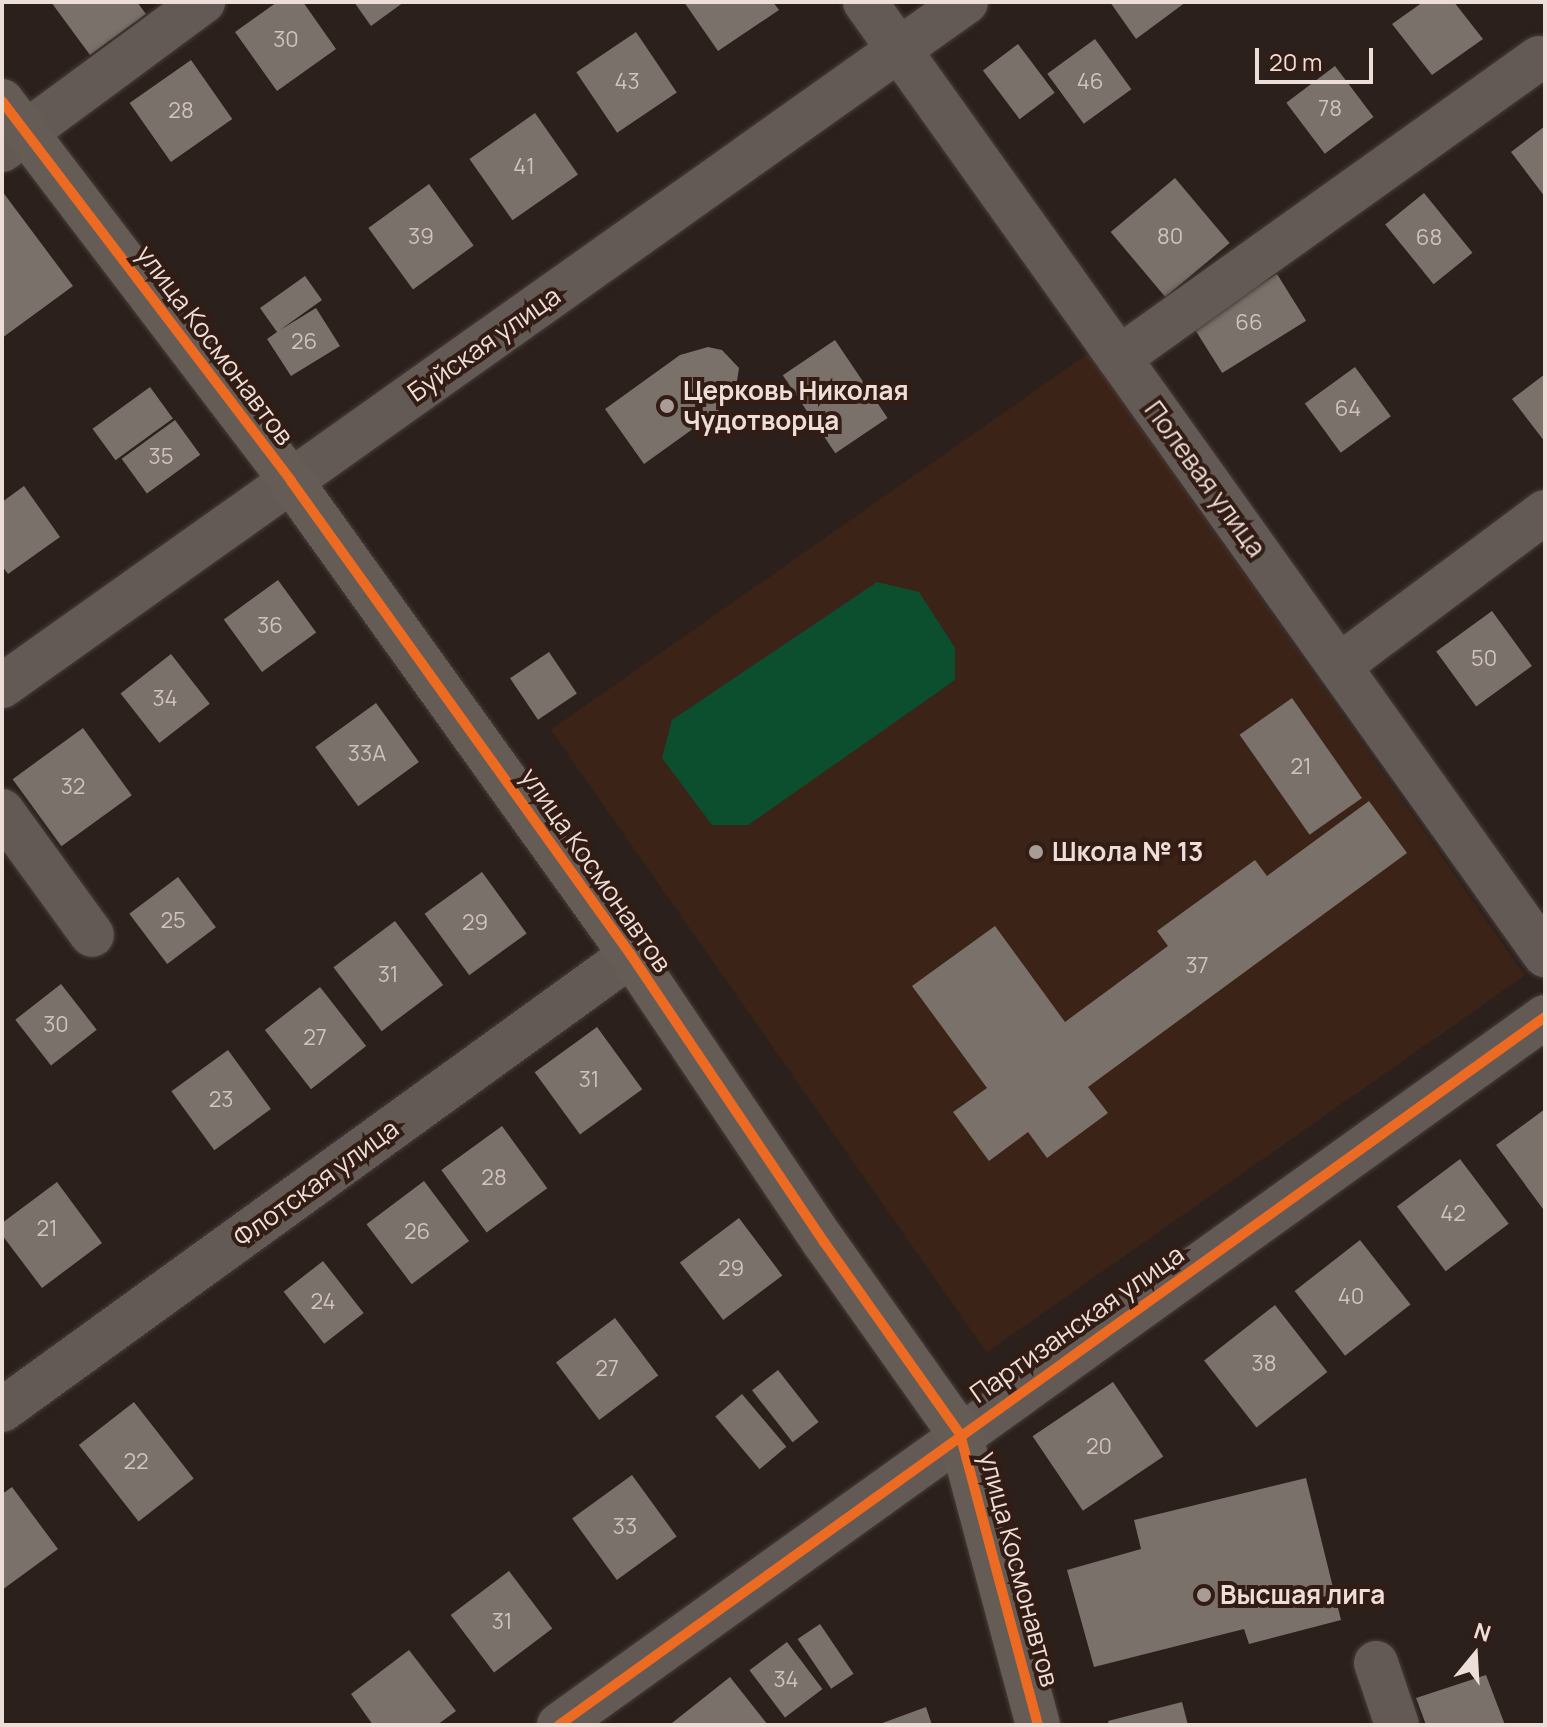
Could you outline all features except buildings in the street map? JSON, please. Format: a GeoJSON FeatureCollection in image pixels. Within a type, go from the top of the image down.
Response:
{"type":"FeatureCollection","features":[{"type":"Feature","properties":{"kind":"street"},"geometry":{"type":"LineString","coordinates":[[10,128],[203,2]]}},
{"type":"Feature","properties":{"kind":"street","name":"Полевая улица"},"geometry":{"type":"LineString","coordinates":[[865,2],[1545,955]]}},
{"type":"Feature","properties":{"kind":"street","name":"Буйская улица"},"geometry":{"type":"LineString","coordinates":[[2,686],[966,2]]}},
{"type":"Feature","properties":{"kind":"street"},"geometry":{"type":"LineString","coordinates":[[1119,358],[1539,58]]}},
{"type":"Feature","properties":{"kind":"street","name":"улица Космонавтов"},"geometry":{"type":"LineString","coordinates":[[10,128],[291,481],[631,955],[824,1242],[960,1434],[1038,1725]]}},
{"type":"Feature","properties":{"kind":"street"},"geometry":{"type":"LineString","coordinates":[[1339,666],[1545,512]]}},
{"type":"Feature","properties":{"kind":"street"},"geometry":{"type":"LineString","coordinates":[[2,811],[92,935]]}},
{"type":"Feature","properties":{"kind":"street","name":"Флотская улица"},"geometry":{"type":"LineString","coordinates":[[2,1410],[631,955]]}},
{"type":"Feature","properties":{"kind":"street","name":"Партизанская улица"},"geometry":{"type":"LineString","coordinates":[[559,1725],[960,1434],[1545,1017]]}},
{"type":"Feature","properties":{"kind":"street"},"geometry":{"type":"LineString","coordinates":[[1376,1663],[1397,1725]]}},
{"type":"Feature","properties":{"kind":"shaded area","name":"Школа № 13"},"geometry":{"type":"Polygon","coordinates":[[[1089,353],[1525,976],[987,1352],[551,730],[1089,353]]]}},
{"type":"Feature","properties":{"kind":"green space"},"geometry":{"type":"Polygon","coordinates":[[[877,582],[919,592],[955,648],[955,680],[748,825],[712,825],[662,758],[672,720],[877,582]]]}},
{"type":"Feature","properties":{"kind":"cycle path"},"geometry":{"type":"LineString","coordinates":[[2,101],[291,481],[631,955],[824,1242],[960,1434],[1038,1725]]}},
{"type":"Feature","properties":{"kind":"cycle path"},"geometry":{"type":"LineString","coordinates":[[559,1725],[1545,1017]]}},
{"type":"Feature","properties":{"kind":"place","name":"Церковь Николая Чудотворца"},"geometry":{"type":"Point","coordinates":[667,406]}},
{"type":"Feature","properties":{"kind":"place","name":"Школа № 13"},"geometry":{"type":"Point","coordinates":[1036,852]}},
{"type":"Feature","properties":{"kind":"place","name":"Высшая лига"},"geometry":{"type":"Point","coordinates":[1204,1595]}}]}
